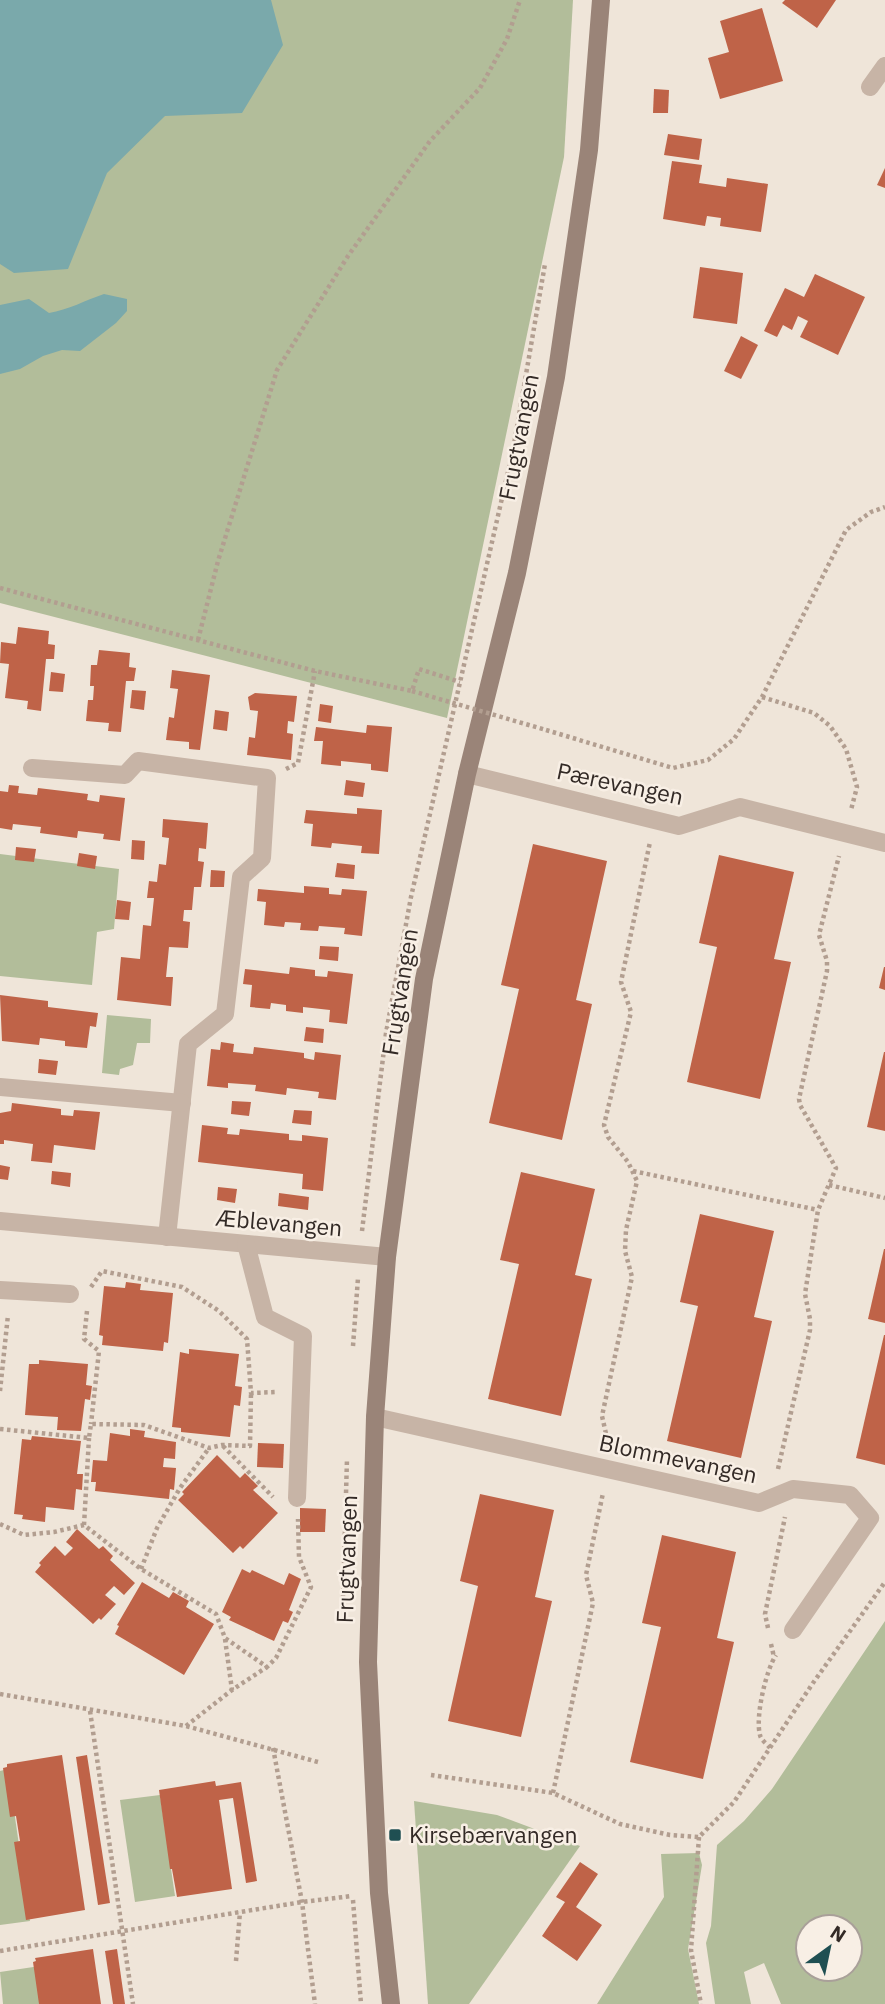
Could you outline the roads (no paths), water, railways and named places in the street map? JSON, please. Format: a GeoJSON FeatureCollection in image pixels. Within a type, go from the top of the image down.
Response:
{"type":"FeatureCollection","features":[{"type":"Feature","properties":{"kind":"street","name":"Frugtvangen"},"geometry":{"type":"LineString","coordinates":[[391,2004],[379,1893],[368,1662],[375,1417],[387,1257],[424,979],[467,774],[517,573],[556,377],[589,150],[601,0]]}},
{"type":"Feature","properties":{"kind":"street"},"geometry":{"type":"LineString","coordinates":[[870,87],[885,66]]}},
{"type":"Feature","properties":{"kind":"street"},"geometry":{"type":"LineString","coordinates":[[32,768],[125,775],[138,761],[267,778],[262,858],[241,877],[225,1014],[188,1044],[167,1237]]}},
{"type":"Feature","properties":{"kind":"street","name":"Pærevangen"},"geometry":{"type":"LineString","coordinates":[[467,774],[679,826],[740,807],[885,843]]}},
{"type":"Feature","properties":{"kind":"street"},"geometry":{"type":"LineString","coordinates":[[0,1087],[183,1103]]}},
{"type":"Feature","properties":{"kind":"street","name":"Æblevangen"},"geometry":{"type":"LineString","coordinates":[[0,1221],[387,1257]]}},
{"type":"Feature","properties":{"kind":"street"},"geometry":{"type":"LineString","coordinates":[[246,1244],[265,1317],[303,1336],[293,1506]]}},
{"type":"Feature","properties":{"kind":"street"},"geometry":{"type":"LineString","coordinates":[[6,1291],[70,1294]]}},
{"type":"Feature","properties":{"kind":"street","name":"Blommevangen"},"geometry":{"type":"LineString","coordinates":[[375,1417],[758,1503],[793,1489],[850,1495],[870,1518],[793,1630]]}},
{"type":"Feature","properties":{"kind":"water"},"geometry":{"type":"Polygon","coordinates":[[[0,0],[271,0],[283,45],[242,113],[165,116],[107,173],[68,269],[14,273],[0,264],[0,0]]]}},
{"type":"Feature","properties":{"kind":"water"},"geometry":{"type":"Polygon","coordinates":[[[104,294],[127,299],[127,311],[80,351],[62,350],[43,356],[20,369],[0,374],[0,305],[29,299],[49,313],[104,294]]]}},
{"type":"Feature","properties":{"kind":"place","name":"Kirsebærvangen"},"geometry":{"type":"Point","coordinates":[395,1835]}}]}
